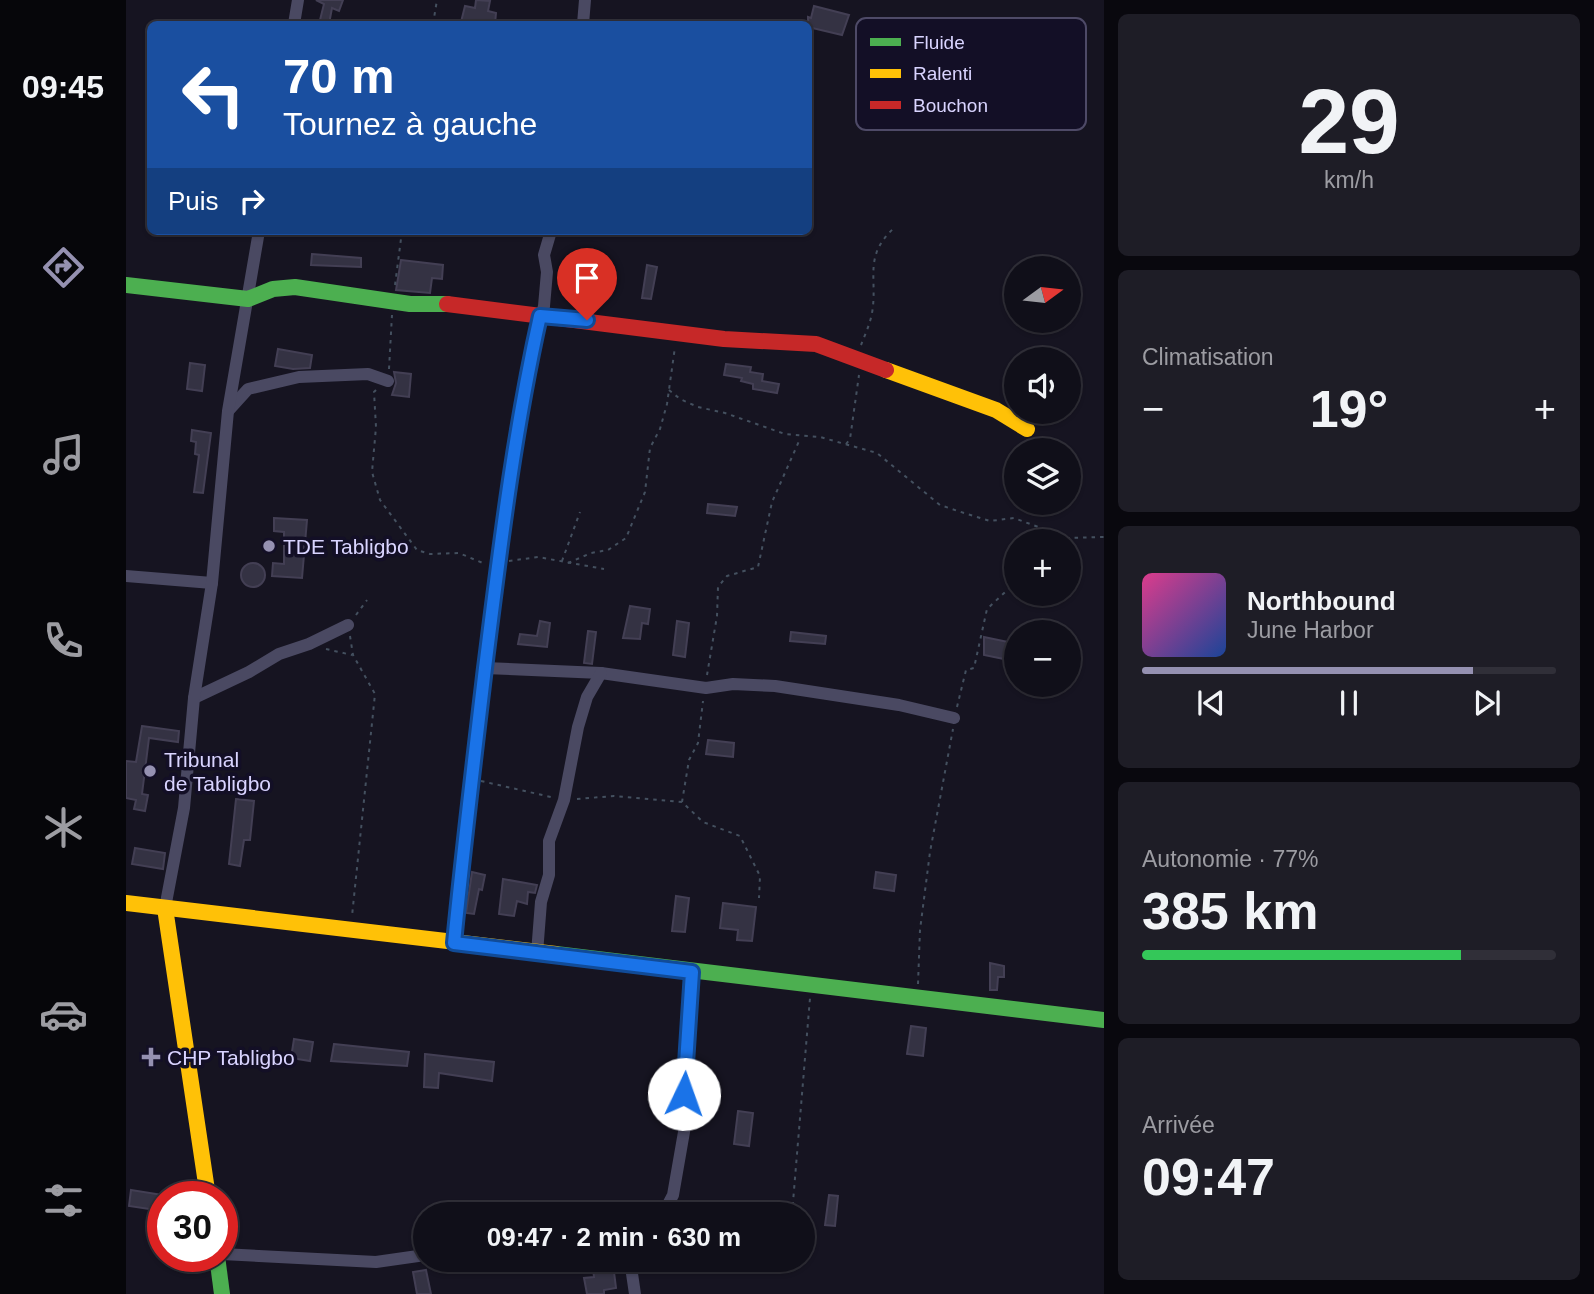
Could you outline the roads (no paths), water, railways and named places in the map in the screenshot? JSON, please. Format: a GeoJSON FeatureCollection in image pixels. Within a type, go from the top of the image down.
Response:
{"type":"FeatureCollection","features":[{"type":"Feature","properties":{"kind":"street"},"geometry":{"type":"LineString","coordinates":[[294,21],[298,0]]}},
{"type":"Feature","properties":{"kind":"street"},"geometry":{"type":"LineString","coordinates":[[583,21],[585,0]]}},
{"type":"Feature","properties":{"kind":"street"},"geometry":{"type":"LineString","coordinates":[[206,1181],[165,908],[184,808],[194,698],[212,583],[228,411],[259,235]]}},
{"type":"Feature","properties":{"kind":"street"},"geometry":{"type":"LineString","coordinates":[[454,943],[470,779],[497,564],[522,397],[544,306],[547,272],[544,254],[550,235]]}},
{"type":"Feature","properties":{"kind":"street"},"geometry":{"type":"LineString","coordinates":[[126,285],[248,299],[273,289],[295,287],[410,304],[448,304],[724,339],[816,344],[996,410],[1027,429]]}},
{"type":"Feature","properties":{"kind":"street"},"geometry":{"type":"LineString","coordinates":[[228,411],[248,389],[299,377],[368,374],[388,381]]}},
{"type":"Feature","properties":{"kind":"street"},"geometry":{"type":"LineString","coordinates":[[126,576],[212,583]]}},
{"type":"Feature","properties":{"kind":"street"},"geometry":{"type":"LineString","coordinates":[[194,698],[279,654],[309,644],[348,625]]}},
{"type":"Feature","properties":{"kind":"street"},"geometry":{"type":"LineString","coordinates":[[485,668],[601,673],[706,688],[733,684],[775,686],[899,705],[954,718]]}},
{"type":"Feature","properties":{"kind":"street"},"geometry":{"type":"LineString","coordinates":[[537,953],[541,902],[549,875],[549,841],[564,800],[578,727],[587,697],[601,673]]}},
{"type":"Feature","properties":{"kind":"street"},"geometry":{"type":"LineString","coordinates":[[126,903],[1104,1020]]}},
{"type":"Feature","properties":{"kind":"street"},"geometry":{"type":"LineString","coordinates":[[669,1202],[673,1195],[688,1109],[684,1094],[692,972]]}},
{"type":"Feature","properties":{"kind":"street"},"geometry":{"type":"LineString","coordinates":[[238,1255],[376,1262],[413,1257]]}},
{"type":"Feature","properties":{"kind":"street"},"geometry":{"type":"LineString","coordinates":[[219,1272],[222,1294]]}},
{"type":"Feature","properties":{"kind":"street"},"geometry":{"type":"LineString","coordinates":[[632,1272],[635,1294]]}},
{"type":"Feature","properties":{"kind":"place","name":"TDE Tabligbo"},"geometry":{"type":"Point","coordinates":[269,546]}},
{"type":"Feature","properties":{"kind":"place","name":"Tribunal de Tabligbo"},"geometry":{"type":"Point","coordinates":[150,771]}},
{"type":"Feature","properties":{"kind":"place","name":"CHP Tabligbo"},"geometry":{"type":"Point","coordinates":[151,1057]}}]}
